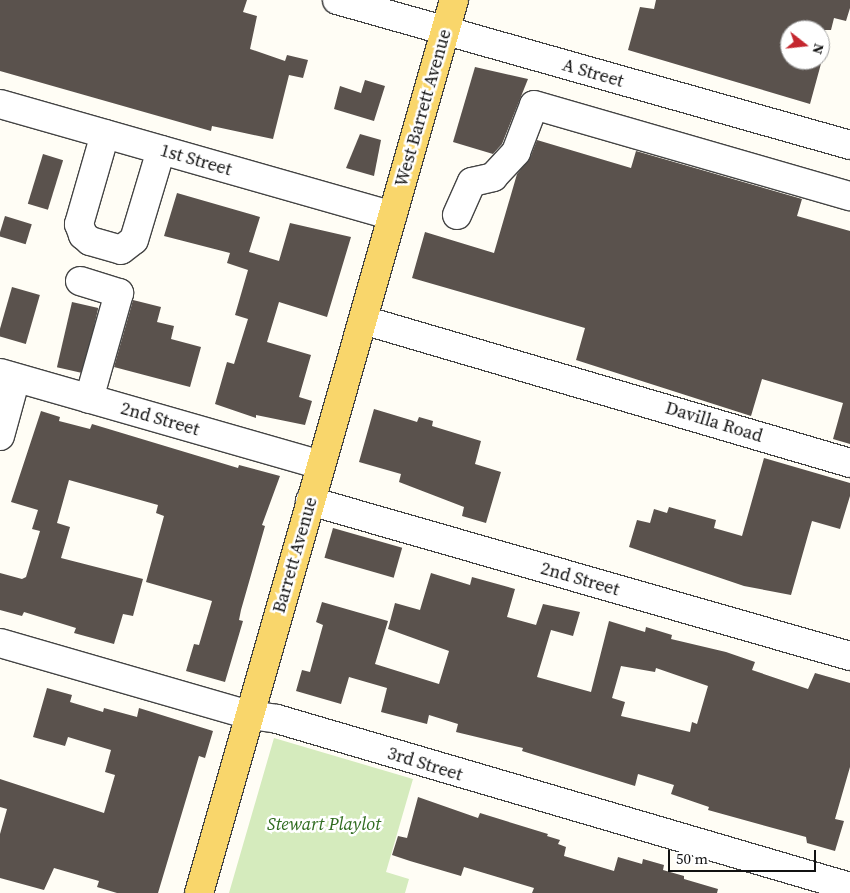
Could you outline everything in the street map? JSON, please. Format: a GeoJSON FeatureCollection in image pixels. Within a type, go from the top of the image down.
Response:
{"type":"FeatureCollection","features":[{"type":"Feature","properties":{"kind":"main road","name":"West Barrett Avenue"},"geometry":{"type":"LineString","coordinates":[[392,216],[454,0]]}},
{"type":"Feature","properties":{"kind":"main road","name":"Barrett Avenue"},"geometry":{"type":"LineString","coordinates":[[199,893],[392,216]]}},
{"type":"Feature","properties":{"kind":"street","name":"A Street"},"geometry":{"type":"LineString","coordinates":[[336,0],[850,145]]}},
{"type":"Feature","properties":{"kind":"street","name":"1st Street"},"geometry":{"type":"LineString","coordinates":[[0,104],[392,216]]}},
{"type":"Feature","properties":{"kind":"street"},"geometry":{"type":"LineString","coordinates":[[458,215],[472,182],[493,177],[516,152],[534,105],[850,196]]}},
{"type":"Feature","properties":{"kind":"street"},"geometry":{"type":"LineString","coordinates":[[105,134],[79,224],[83,235],[98,243],[121,250],[134,240],[161,150]]}},
{"type":"Feature","properties":{"kind":"street"},"geometry":{"type":"LineString","coordinates":[[80,281],[119,292],[89,399]]}},
{"type":"Feature","properties":{"kind":"street","name":"Davilla Road"},"geometry":{"type":"LineString","coordinates":[[363,320],[578,381],[850,462]]}},
{"type":"Feature","properties":{"kind":"street"},"geometry":{"type":"LineString","coordinates":[[0,436],[8,376]]}},
{"type":"Feature","properties":{"kind":"street","name":"2nd Street"},"geometry":{"type":"LineString","coordinates":[[8,376],[321,465]]}},
{"type":"Feature","properties":{"kind":"street","name":"2nd Street"},"geometry":{"type":"LineString","coordinates":[[310,501],[850,656]]}},
{"type":"Feature","properties":{"kind":"street","name":"3rd Street"},"geometry":{"type":"LineString","coordinates":[[0,643],[250,715],[277,719],[850,887]]}},
{"type":"Feature","properties":{"kind":"green space","name":"Stewart Playlot"},"geometry":{"type":"Polygon","coordinates":[[[274,738],[413,779],[386,872],[409,879],[405,893],[229,893],[274,738]]]}},
{"type":"Feature","properties":{"kind":"building"},"geometry":{"type":"Polygon","coordinates":[[[0,0],[247,0],[243,12],[257,16],[250,49],[285,61],[287,55],[308,60],[303,78],[289,75],[273,139],[212,126],[211,131],[0,71],[0,0]]]}},
{"type":"Feature","properties":{"kind":"building"},"geometry":{"type":"Polygon","coordinates":[[[656,0],[850,0],[846,21],[834,18],[831,30],[830,20],[780,20],[780,70],[819,70],[810,104],[628,50],[640,7],[654,9],[656,0]]]}},
{"type":"Feature","properties":{"kind":"building"},"geometry":{"type":"Polygon","coordinates":[[[475,67],[528,79],[502,144],[493,154],[453,142],[475,67]]]}},
{"type":"Feature","properties":{"kind":"building"},"geometry":{"type":"Polygon","coordinates":[[[365,80],[385,86],[374,121],[334,109],[340,86],[361,93],[365,80]]]}},
{"type":"Feature","properties":{"kind":"building"},"geometry":{"type":"Polygon","coordinates":[[[360,134],[381,140],[374,176],[346,168],[360,134]]]}},
{"type":"Feature","properties":{"kind":"building"},"geometry":{"type":"Polygon","coordinates":[[[537,140],[631,168],[636,151],[802,199],[797,216],[850,231],[850,444],[833,439],[843,403],[762,379],[751,416],[576,360],[585,328],[412,278],[425,232],[494,253],[517,174],[530,158],[537,140]]]}},
{"type":"Feature","properties":{"kind":"building"},"geometry":{"type":"Polygon","coordinates":[[[43,154],[63,160],[48,210],[28,204],[43,154]]]}},
{"type":"Feature","properties":{"kind":"building"},"geometry":{"type":"Polygon","coordinates":[[[177,193],[260,217],[249,252],[279,261],[290,223],[351,237],[327,317],[279,302],[267,342],[311,355],[299,397],[312,401],[305,425],[256,415],[256,418],[215,404],[227,362],[234,364],[248,319],[235,315],[248,270],[227,263],[230,253],[164,236],[177,193]]]}},
{"type":"Feature","properties":{"kind":"building"},"geometry":{"type":"Polygon","coordinates":[[[5,216],[32,224],[26,244],[0,236],[5,216]]]}},
{"type":"Feature","properties":{"kind":"building"},"geometry":{"type":"Polygon","coordinates":[[[12,287],[40,295],[26,344],[0,337],[0,329],[12,287]]]}},
{"type":"Feature","properties":{"kind":"building"},"geometry":{"type":"Polygon","coordinates":[[[133,300],[161,307],[157,322],[174,326],[171,339],[201,347],[190,387],[114,367],[133,300]]]}},
{"type":"Feature","properties":{"kind":"building"},"geometry":{"type":"Polygon","coordinates":[[[72,302],[98,308],[83,373],[57,367],[72,302]]]}},
{"type":"Feature","properties":{"kind":"building"},"geometry":{"type":"Polygon","coordinates":[[[374,409],[417,422],[419,417],[433,421],[432,426],[481,441],[475,464],[501,472],[486,523],[462,516],[464,507],[399,482],[401,474],[359,462],[374,409]]]}},
{"type":"Feature","properties":{"kind":"building"},"geometry":{"type":"Polygon","coordinates":[[[41,411],[60,417],[59,421],[90,429],[92,424],[238,468],[239,465],[280,476],[262,525],[265,526],[239,620],[243,621],[225,682],[186,671],[194,644],[199,645],[212,601],[146,582],[164,516],[156,513],[158,505],[69,480],[57,523],[70,527],[61,558],[143,579],[133,616],[123,614],[114,644],[74,633],[76,628],[24,612],[22,616],[0,610],[0,573],[22,579],[26,577],[40,531],[32,529],[38,510],[11,502],[41,411]]]}},
{"type":"Feature","properties":{"kind":"building"},"geometry":{"type":"Polygon","coordinates":[[[764,458],[850,483],[850,496],[840,529],[812,521],[791,595],[744,586],[629,547],[637,520],[650,523],[654,509],[667,513],[669,507],[716,520],[714,528],[742,536],[764,458]]]}},
{"type":"Feature","properties":{"kind":"building"},"geometry":{"type":"Polygon","coordinates":[[[333,528],[402,548],[394,578],[324,558],[333,528]]]}},
{"type":"Feature","properties":{"kind":"building"},"geometry":{"type":"Polygon","coordinates":[[[431,573],[470,585],[472,577],[515,589],[507,617],[536,625],[543,604],[580,612],[573,636],[551,630],[537,677],[591,692],[609,621],[645,632],[646,627],[672,635],[671,639],[726,652],[755,662],[752,670],[808,689],[815,673],[850,683],[850,767],[835,819],[844,821],[835,851],[807,843],[806,837],[708,810],[709,807],[671,794],[674,785],[638,774],[635,786],[522,751],[523,748],[456,732],[458,724],[429,715],[427,724],[381,712],[387,688],[349,677],[341,704],[296,691],[302,670],[310,672],[323,625],[316,622],[322,602],[388,621],[375,664],[439,684],[449,651],[388,629],[395,603],[420,610],[431,573]],[[621,666],[612,698],[625,702],[621,716],[690,732],[692,722],[697,724],[708,686],[656,668],[655,672],[621,666]]]}},
{"type":"Feature","properties":{"kind":"building"},"geometry":{"type":"Polygon","coordinates":[[[47,688],[72,695],[70,702],[103,712],[104,708],[137,717],[139,708],[213,731],[205,758],[199,756],[158,893],[117,893],[97,887],[99,881],[54,868],[44,890],[0,878],[0,834],[7,809],[0,807],[0,779],[104,813],[115,775],[105,772],[111,750],[68,737],[65,746],[33,737],[47,688]]]}},
{"type":"Feature","properties":{"kind":"building"},"geometry":{"type":"Polygon","coordinates":[[[418,797],[478,818],[480,813],[548,834],[547,836],[560,840],[558,844],[566,847],[564,856],[614,871],[618,857],[642,864],[643,859],[664,865],[663,870],[684,876],[684,879],[718,889],[717,893],[532,893],[534,888],[464,867],[461,876],[392,855],[398,836],[407,838],[418,797]]]}}]}
